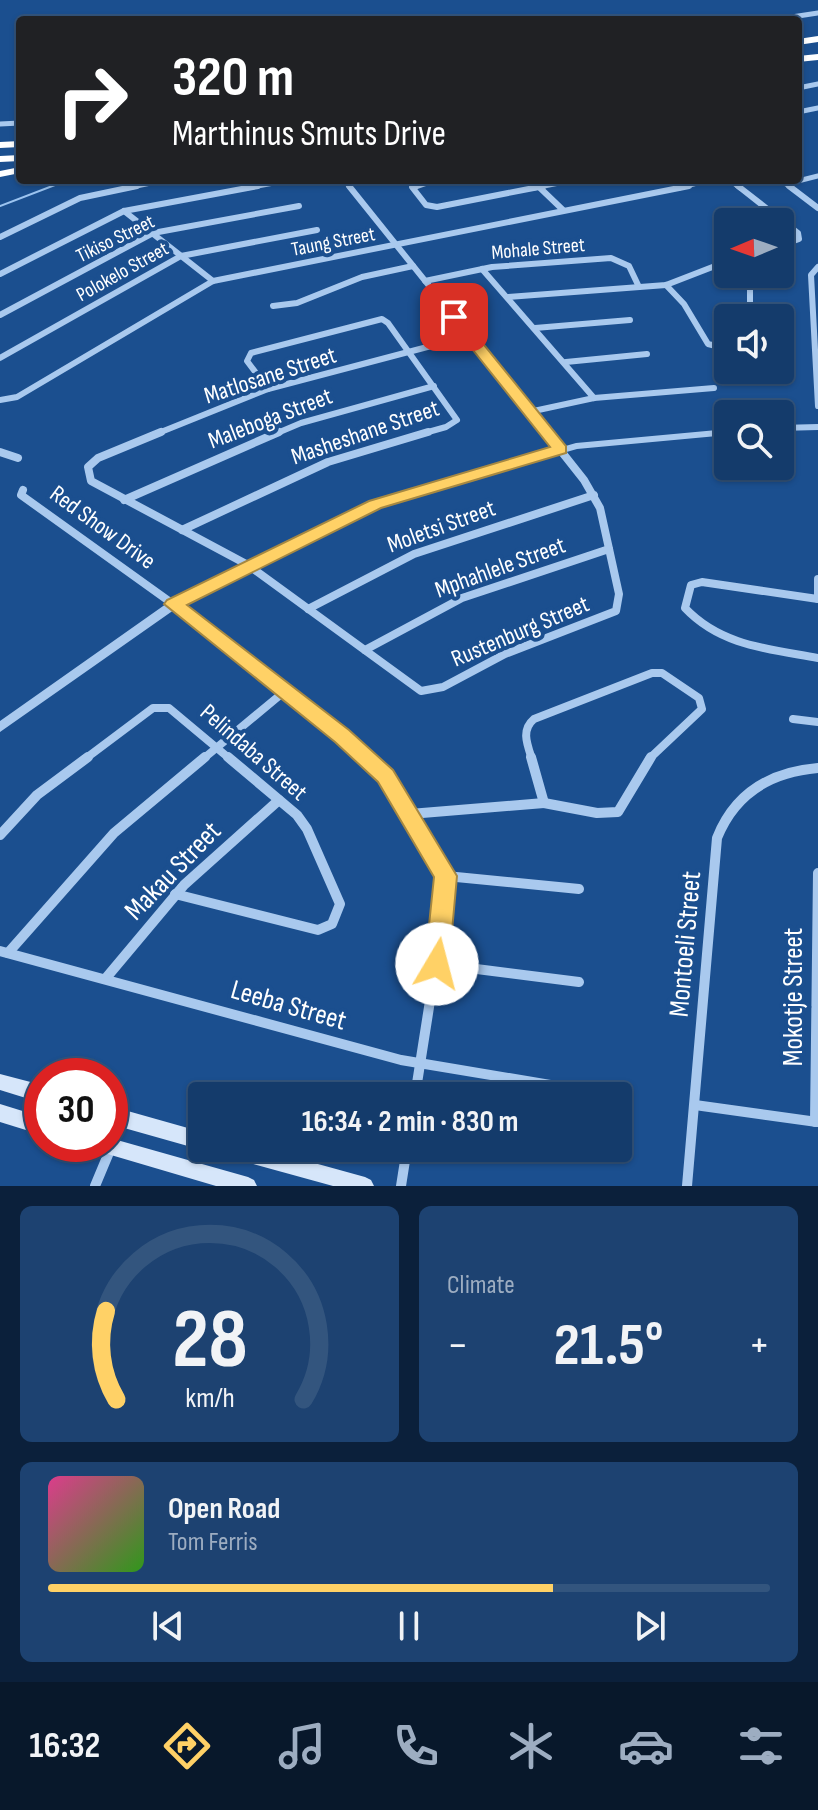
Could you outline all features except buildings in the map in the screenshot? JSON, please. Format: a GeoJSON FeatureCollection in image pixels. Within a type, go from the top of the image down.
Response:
{"type":"FeatureCollection","features":[{"type":"Feature","properties":{"kind":"main road"},"geometry":{"type":"LineString","coordinates":[[0,1082],[24,1089]]}},
{"type":"Feature","properties":{"kind":"main road"},"geometry":{"type":"LineString","coordinates":[[0,1113],[24,1120]]}},
{"type":"Feature","properties":{"kind":"main road"},"geometry":{"type":"LineString","coordinates":[[128,1120],[188,1137]]}},
{"type":"Feature","properties":{"kind":"main road"},"geometry":{"type":"LineString","coordinates":[[128,1152],[248,1186]]}},
{"type":"Feature","properties":{"kind":"main road"},"geometry":{"type":"LineString","coordinates":[[278,1162],[365,1186]]}},
{"type":"Feature","properties":{"kind":"street"},"geometry":{"type":"LineString","coordinates":[[0,237],[80,198],[146,184]]}},
{"type":"Feature","properties":{"kind":"street"},"geometry":{"type":"LineString","coordinates":[[0,274],[124,211],[269,184]]}},
{"type":"Feature","properties":{"kind":"street","name":"Rustenburg Street"},"geometry":{"type":"LineString","coordinates":[[88,467],[88,478],[95,485],[248,565],[421,691],[443,687],[505,654],[616,611],[620,600],[594,495],[347,184]]}},
{"type":"Feature","properties":{"kind":"street"},"geometry":{"type":"LineString","coordinates":[[414,184],[411,188],[424,204],[437,207],[555,184]]}},
{"type":"Feature","properties":{"kind":"street"},"geometry":{"type":"LineString","coordinates":[[537,184],[563,210]]}},
{"type":"Feature","properties":{"kind":"street","name":"Taung Street"},"geometry":{"type":"LineString","coordinates":[[3,400],[31,389],[213,281],[686,184]]}},
{"type":"Feature","properties":{"kind":"street"},"geometry":{"type":"LineString","coordinates":[[735,184],[766,208]]}},
{"type":"Feature","properties":{"kind":"street"},"geometry":{"type":"LineString","coordinates":[[786,184],[818,208]]}},
{"type":"Feature","properties":{"kind":"street","name":"Tikiso Street"},"geometry":{"type":"LineString","coordinates":[[0,315],[153,233],[299,206]]}},
{"type":"Feature","properties":{"kind":"street"},"geometry":{"type":"LineString","coordinates":[[124,211],[213,281]]}},
{"type":"Feature","properties":{"kind":"street","name":"Polokelo Street"},"geometry":{"type":"LineString","coordinates":[[0,358],[181,256],[317,230]]}},
{"type":"Feature","properties":{"kind":"street","name":"Mohale Street"},"geometry":{"type":"LineString","coordinates":[[425,281],[482,269],[611,258],[629,266],[639,287]]}},
{"type":"Feature","properties":{"kind":"street"},"geometry":{"type":"LineString","coordinates":[[273,306],[297,303],[362,277],[413,266]]}},
{"type":"Feature","properties":{"kind":"street"},"geometry":{"type":"LineString","coordinates":[[508,297],[666,285],[714,266]]}},
{"type":"Feature","properties":{"kind":"street"},"geometry":{"type":"LineString","coordinates":[[818,267],[812,273],[815,283],[818,406]]}},
{"type":"Feature","properties":{"kind":"street"},"geometry":{"type":"LineString","coordinates":[[482,269],[566,362],[594,398]]}},
{"type":"Feature","properties":{"kind":"street"},"geometry":{"type":"LineString","coordinates":[[666,285],[684,304],[708,344],[714,346]]}},
{"type":"Feature","properties":{"kind":"street","name":"Masheshane Street"},"geometry":{"type":"LineString","coordinates":[[182,530],[328,462],[452,425],[456,416],[382,319],[251,353],[247,361],[268,389]]}},
{"type":"Feature","properties":{"kind":"street"},"geometry":{"type":"LineString","coordinates":[[535,328],[630,320]]}},
{"type":"Feature","properties":{"kind":"street","name":"Matlosane Street"},"geometry":{"type":"LineString","coordinates":[[88,467],[98,458],[268,389],[469,336]]}},
{"type":"Feature","properties":{"kind":"street"},"geometry":{"type":"LineString","coordinates":[[566,362],[647,354]]}},
{"type":"Feature","properties":{"kind":"street","name":"Maleboga Street"},"geometry":{"type":"LineString","coordinates":[[124,500],[301,423],[434,386]]}},
{"type":"Feature","properties":{"kind":"street"},"geometry":{"type":"LineString","coordinates":[[529,412],[594,398],[714,388]]}},
{"type":"Feature","properties":{"kind":"street"},"geometry":{"type":"LineString","coordinates":[[794,428],[818,427]]}},
{"type":"Feature","properties":{"kind":"street"},"geometry":{"type":"LineString","coordinates":[[0,727],[173,604],[375,504],[560,449],[714,433]]}},
{"type":"Feature","properties":{"kind":"street"},"geometry":{"type":"LineString","coordinates":[[0,452],[18,458]]}},
{"type":"Feature","properties":{"kind":"street","name":"Red Show Drive"},"geometry":{"type":"LineString","coordinates":[[23,490],[21,495],[173,604],[377,765],[446,876]]}},
{"type":"Feature","properties":{"kind":"street","name":"Moletsi Street"},"geometry":{"type":"LineString","coordinates":[[308,609],[414,554],[594,495]]}},
{"type":"Feature","properties":{"kind":"street","name":"Mphahlele Street"},"geometry":{"type":"LineString","coordinates":[[365,650],[462,598],[609,549]]}},
{"type":"Feature","properties":{"kind":"street"},"geometry":{"type":"LineString","coordinates":[[818,579],[818,599],[702,582],[691,585],[685,608],[699,622],[738,643],[818,658]]}},
{"type":"Feature","properties":{"kind":"street"},"geometry":{"type":"LineString","coordinates":[[410,814],[544,803],[597,813],[618,812],[648,760],[699,714],[702,709],[699,698],[662,673],[652,673],[534,719],[528,724],[525,736],[544,803]]}},
{"type":"Feature","properties":{"kind":"street"},"geometry":{"type":"LineString","coordinates":[[4,952],[114,833],[285,691]]}},
{"type":"Feature","properties":{"kind":"street","name":"Pelindaba Street"},"geometry":{"type":"LineString","coordinates":[[0,835],[37,795],[153,708],[174,709],[302,821],[339,896],[340,904],[332,924],[318,930],[175,894]]}},
{"type":"Feature","properties":{"kind":"street"},"geometry":{"type":"LineString","coordinates":[[793,719],[818,722]]}},
{"type":"Feature","properties":{"kind":"street","name":"Montoeli Street"},"geometry":{"type":"LineString","coordinates":[[687,1186],[717,838],[722,823],[738,799],[787,771],[818,768]]}},
{"type":"Feature","properties":{"kind":"street","name":"Makau Street"},"geometry":{"type":"LineString","coordinates":[[106,978],[175,894],[279,800]]}},
{"type":"Feature","properties":{"kind":"street","name":"Mokotje Street"},"geometry":{"type":"LineString","coordinates":[[817,1122],[818,873]]}},
{"type":"Feature","properties":{"kind":"street"},"geometry":{"type":"LineString","coordinates":[[417,1082],[437,964],[446,876],[579,889]]}},
{"type":"Feature","properties":{"kind":"street","name":"Leeba Street"},"geometry":{"type":"LineString","coordinates":[[4,952],[420,1065],[529,1082]]}},
{"type":"Feature","properties":{"kind":"street"},"geometry":{"type":"LineString","coordinates":[[437,964],[579,982]]}},
{"type":"Feature","properties":{"kind":"street"},"geometry":{"type":"LineString","coordinates":[[695,1105],[817,1122]]}},
{"type":"Feature","properties":{"kind":"street"},"geometry":{"type":"LineString","coordinates":[[95,1186],[101,1162]]}},
{"type":"Feature","properties":{"kind":"street"},"geometry":{"type":"LineString","coordinates":[[401,1186],[405,1162]]}},
{"type":"Feature","properties":{"kind":"waterway"},"geometry":{"type":"LineString","coordinates":[[0,206],[58,184]]}},
{"type":"Feature","properties":{"kind":"route"},"geometry":{"type":"LineString","coordinates":[[437,964],[446,876],[386,776],[342,736],[173,604],[375,504],[560,449],[454,317]]}}]}
